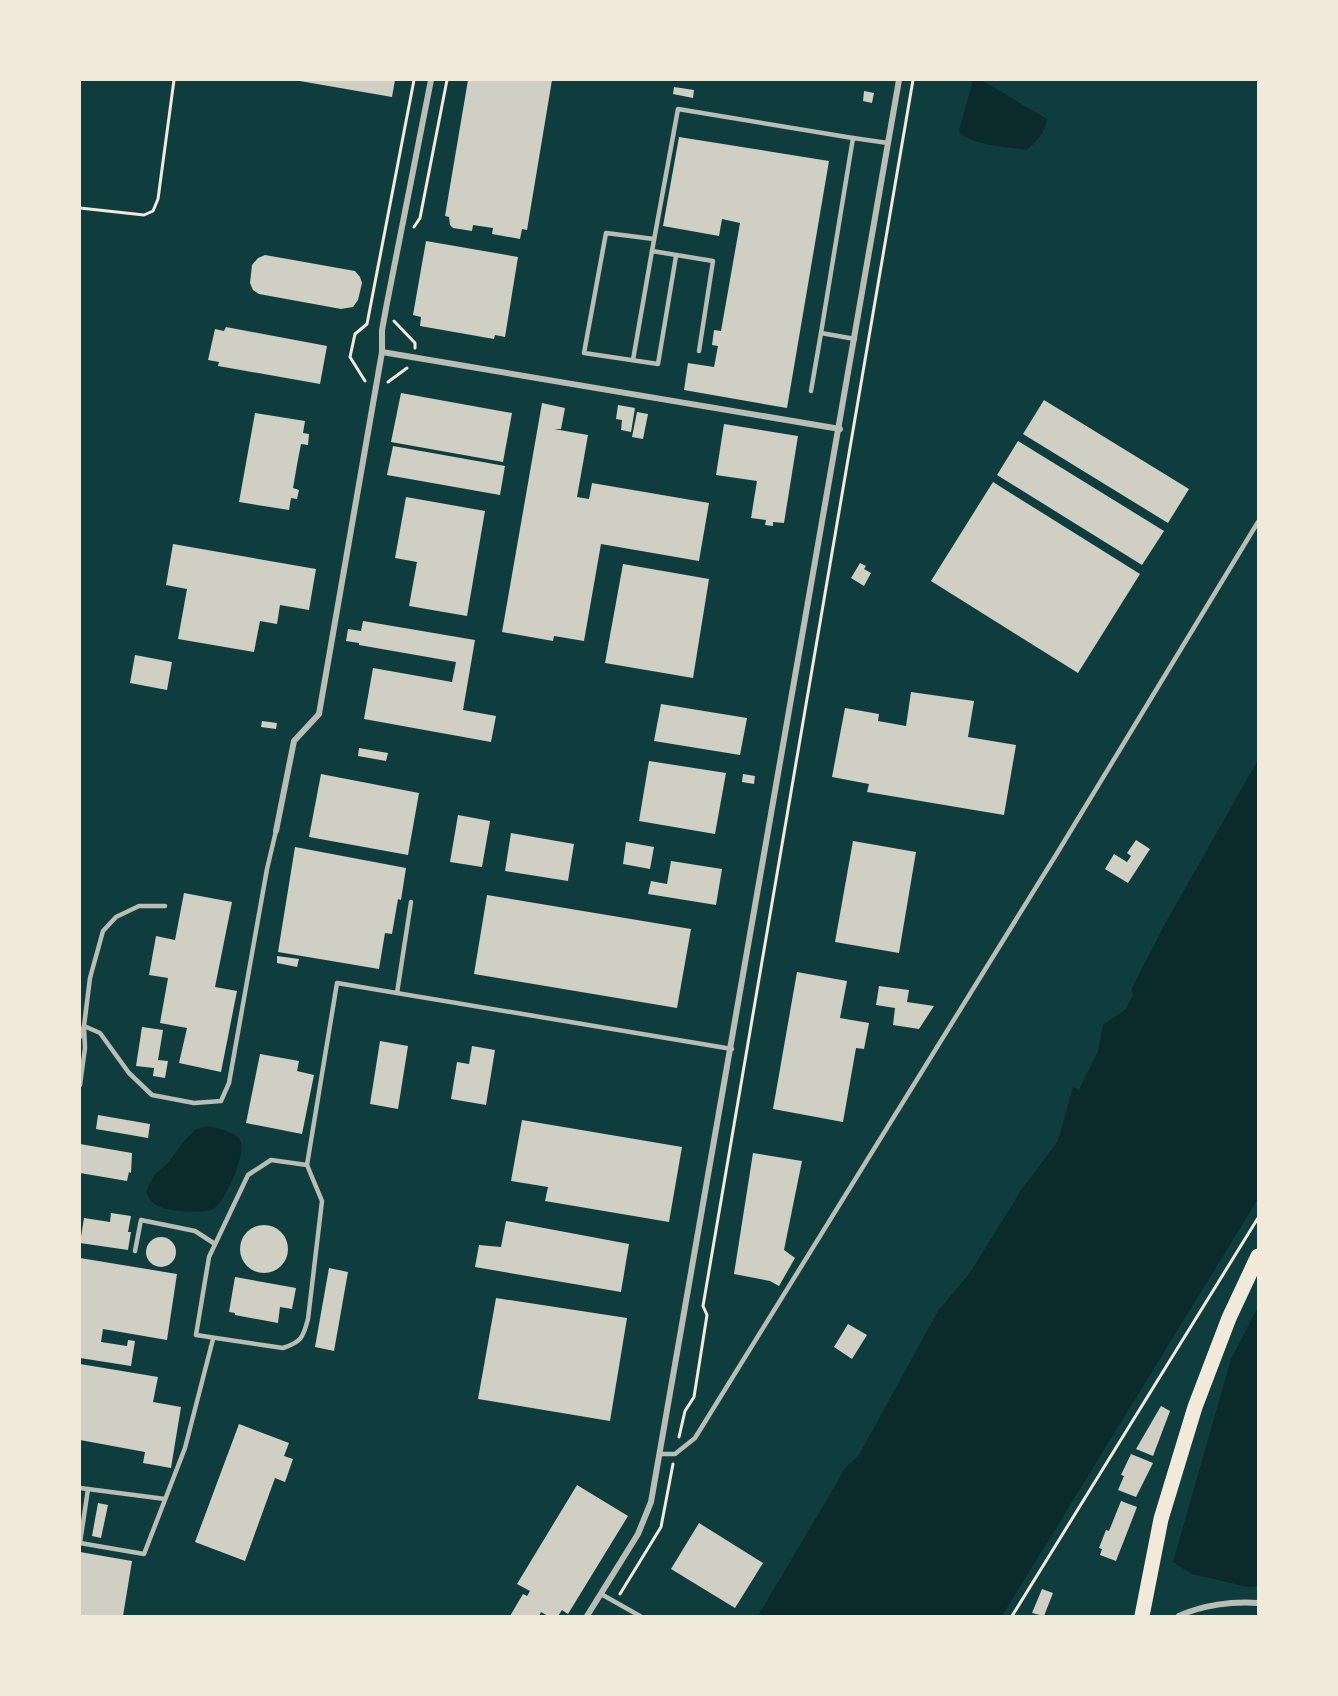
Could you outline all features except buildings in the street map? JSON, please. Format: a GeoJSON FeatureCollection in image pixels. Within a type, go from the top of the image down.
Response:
{"type":"FeatureCollection","features":[{"type":"Feature","properties":{"kind":"main road"},"geometry":{"type":"LineString","coordinates":[[1142,1617],[1161,1519],[1196,1407],[1229,1318],[1258,1256]]}},
{"type":"Feature","properties":{"kind":"street"},"geometry":{"type":"LineString","coordinates":[[276,831],[294,741],[319,714],[382,352],[382,330],[431,80]]}},
{"type":"Feature","properties":{"kind":"street"},"geometry":{"type":"LineString","coordinates":[[587,1617],[646,1520],[651,1502],[732,1049],[899,80]]}},
{"type":"Feature","properties":{"kind":"street"},"geometry":{"type":"LineString","coordinates":[[382,352],[840,429]]}},
{"type":"Feature","properties":{"kind":"street"},"geometry":{"type":"LineString","coordinates":[[1179,1617],[1199,1608],[1243,1601],[1258,1603]]}},
{"type":"Feature","properties":{"kind":"lane"},"geometry":{"type":"LineString","coordinates":[[633,360],[678,109],[888,143]]}},
{"type":"Feature","properties":{"kind":"lane"},"geometry":{"type":"LineString","coordinates":[[811,391],[854,138]]}},
{"type":"Feature","properties":{"kind":"lane"},"geometry":{"type":"LineString","coordinates":[[654,239],[606,233],[584,353],[658,364],[676,256]]}},
{"type":"Feature","properties":{"kind":"lane"},"geometry":{"type":"LineString","coordinates":[[652,251],[713,261],[699,351]]}},
{"type":"Feature","properties":{"kind":"lane"},"geometry":{"type":"LineString","coordinates":[[821,333],[855,339]]}},
{"type":"Feature","properties":{"kind":"lane"},"geometry":{"type":"LineString","coordinates":[[660,1454],[675,1454],[695,1438],[1056,855],[1258,522]]}},
{"type":"Feature","properties":{"kind":"lane"},"geometry":{"type":"LineString","coordinates":[[84,1026],[100,1033],[129,1073],[152,1095],[194,1103],[221,1101],[229,1083],[267,869],[276,831]]}},
{"type":"Feature","properties":{"kind":"lane"},"geometry":{"type":"LineString","coordinates":[[397,993],[411,902]]}},
{"type":"Feature","properties":{"kind":"lane"},"geometry":{"type":"LineString","coordinates":[[80,1085],[90,978],[103,931],[116,918],[138,906],[165,906]]}},
{"type":"Feature","properties":{"kind":"lane"},"geometry":{"type":"LineString","coordinates":[[307,1164],[271,1160],[248,1175],[209,1257],[196,1335],[283,1348],[297,1344],[304,1333],[308,1319],[322,1201],[307,1164],[337,983],[732,1049]]}},
{"type":"Feature","properties":{"kind":"lane"},"geometry":{"type":"LineString","coordinates":[[80,1037],[84,1026]]}},
{"type":"Feature","properties":{"kind":"lane"},"geometry":{"type":"LineString","coordinates":[[135,1251],[141,1220],[195,1231],[215,1244]]}},
{"type":"Feature","properties":{"kind":"lane"},"geometry":{"type":"LineString","coordinates":[[88,1489],[80,1543],[144,1554],[185,1448],[213,1339]]}},
{"type":"Feature","properties":{"kind":"lane"},"geometry":{"type":"LineString","coordinates":[[80,1488],[165,1499]]}},
{"type":"Feature","properties":{"kind":"lane"},"geometry":{"type":"LineString","coordinates":[[601,1594],[640,1617]]}},
{"type":"Feature","properties":{"kind":"path"},"geometry":{"type":"LineString","coordinates":[[80,207],[144,216],[153,211],[158,199],[174,80]]}},
{"type":"Feature","properties":{"kind":"path"},"geometry":{"type":"LineString","coordinates":[[615,1602],[661,1527],[675,1454],[686,1411],[694,1397],[707,1315],[703,1306],[705,1294],[914,80]]}},
{"type":"Feature","properties":{"kind":"path"},"geometry":{"type":"LineString","coordinates":[[1012,1617],[1258,1218]]}},
{"type":"Feature","properties":{"kind":"water"},"geometry":{"type":"Polygon","coordinates":[[[973,80],[981,80],[1047,119],[1043,132],[1030,147],[1026,150],[990,145],[964,136],[959,131],[973,80]]]}},
{"type":"Feature","properties":{"kind":"water"},"geometry":{"type":"Polygon","coordinates":[[[1258,760],[1258,1199],[1002,1616],[758,1616],[846,1467],[859,1455],[938,1311],[969,1274],[1022,1189],[1058,1141],[1073,1087],[1079,1090],[1098,1051],[1103,1025],[1126,1009],[1133,995],[1131,990],[1166,922],[1258,760]]]}},
{"type":"Feature","properties":{"kind":"water"},"geometry":{"type":"Polygon","coordinates":[[[208,1126],[231,1133],[241,1142],[237,1168],[218,1205],[208,1211],[194,1212],[162,1208],[150,1200],[146,1192],[154,1175],[168,1163],[196,1129],[208,1126]]]}},
{"type":"Feature","properties":{"kind":"water"},"geometry":{"type":"Polygon","coordinates":[[[1258,1307],[1258,1586],[1248,1587],[1192,1574],[1173,1562],[1231,1359],[1258,1307]]]}}]}
